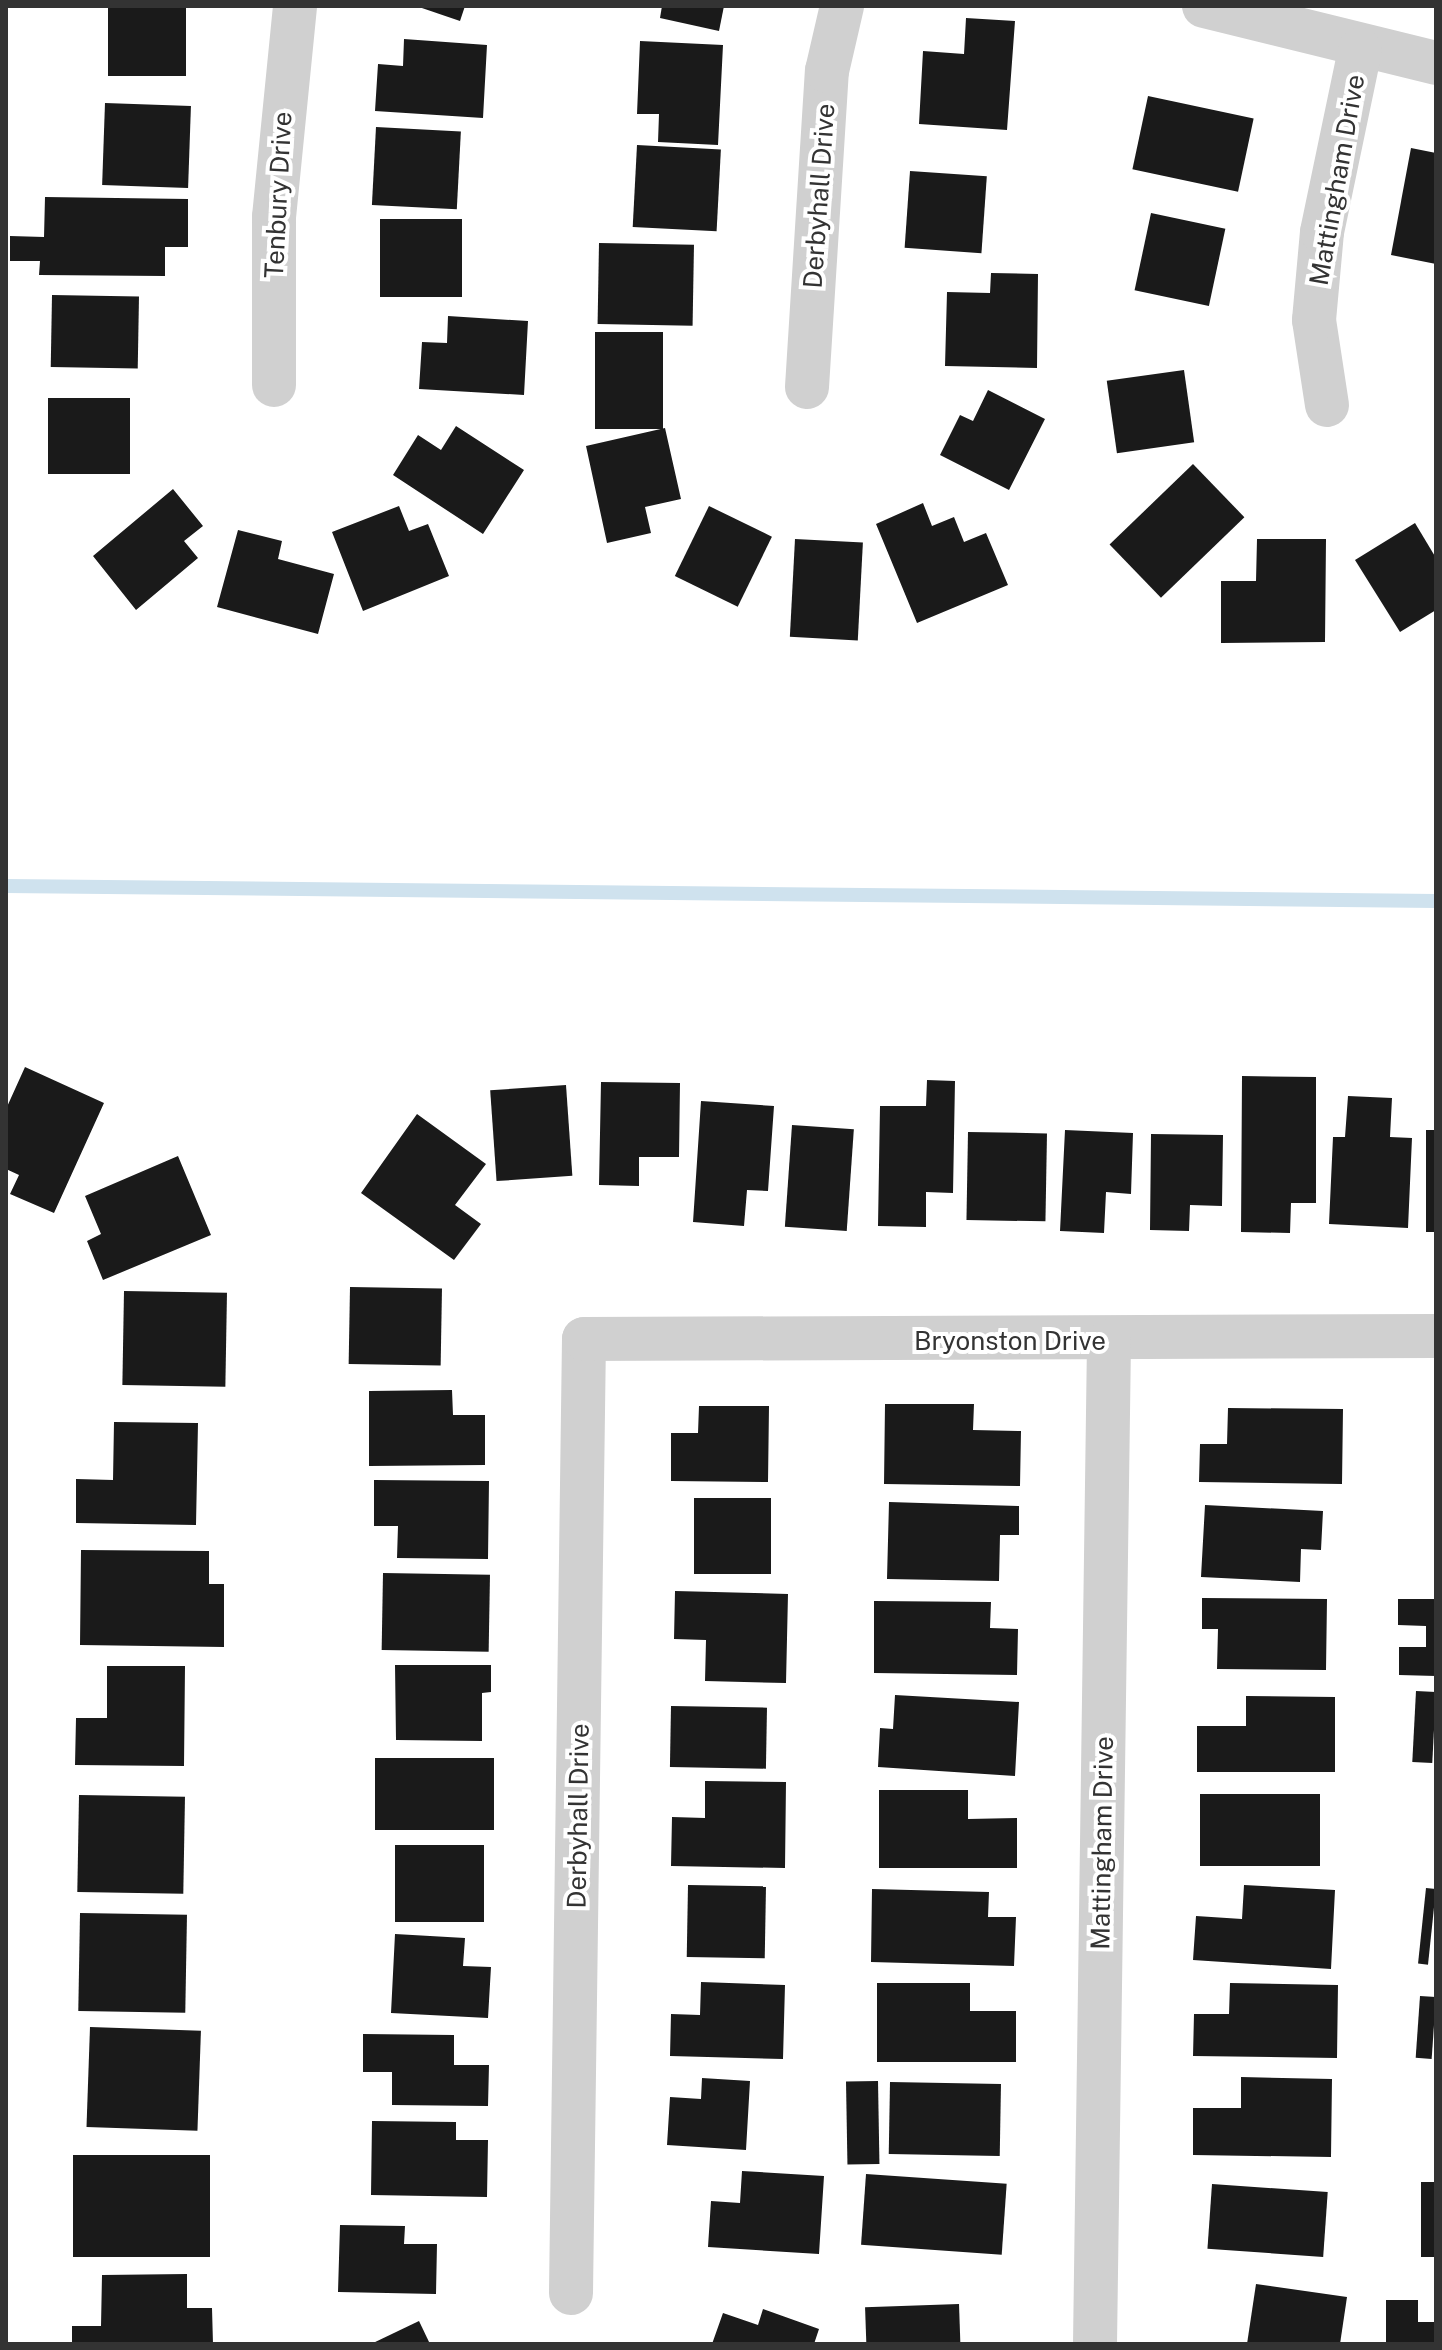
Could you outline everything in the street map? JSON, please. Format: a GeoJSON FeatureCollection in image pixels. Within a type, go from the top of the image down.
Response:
{"type":"FeatureCollection","features":[{"type":"Feature","properties":{"kind":"street","name":"Tenbury Drive"},"geometry":{"type":"LineString","coordinates":[[274,385],[274,217],[295,6]]}},
{"type":"Feature","properties":{"kind":"street","name":"Derbyhall Drive"},"geometry":{"type":"LineString","coordinates":[[807,387],[827,71],[842,6]]}},
{"type":"Feature","properties":{"kind":"street"},"geometry":{"type":"LineString","coordinates":[[1204,6],[1360,50],[1436,63]]}},
{"type":"Feature","properties":{"kind":"street","name":"Mattingham Drive"},"geometry":{"type":"LineString","coordinates":[[1327,405],[1314,320],[1322,232],[1360,50]]}},
{"type":"Feature","properties":{"kind":"street","name":"Bryonston Drive"},"geometry":{"type":"LineString","coordinates":[[584,1339],[1109,1341],[1436,1336]]}},
{"type":"Feature","properties":{"kind":"street","name":"Derbyhall Drive"},"geometry":{"type":"LineString","coordinates":[[571,2293],[584,1339]]}},
{"type":"Feature","properties":{"kind":"street","name":"Mattingham Drive"},"geometry":{"type":"LineString","coordinates":[[1095,2344],[1109,1341]]}},
{"type":"Feature","properties":{"kind":"building"},"geometry":{"type":"Polygon","coordinates":[[[108,6],[186,6],[186,76],[108,76],[108,6]]]}},
{"type":"Feature","properties":{"kind":"building"},"geometry":{"type":"Polygon","coordinates":[[[416,6],[465,6],[460,21],[416,6]]]}},
{"type":"Feature","properties":{"kind":"building"},"geometry":{"type":"Polygon","coordinates":[[[662,6],[724,6],[719,31],[660,18],[662,6]]]}},
{"type":"Feature","properties":{"kind":"building"},"geometry":{"type":"Polygon","coordinates":[[[966,18],[1015,21],[1007,130],[919,124],[923,51],[964,54],[966,18]]]}},
{"type":"Feature","properties":{"kind":"building"},"geometry":{"type":"Polygon","coordinates":[[[404,39],[487,45],[483,118],[375,111],[378,64],[403,66],[404,39]]]}},
{"type":"Feature","properties":{"kind":"building"},"geometry":{"type":"Polygon","coordinates":[[[640,41],[723,45],[718,145],[658,142],[659,114],[637,114],[640,41]]]}},
{"type":"Feature","properties":{"kind":"building"},"geometry":{"type":"Polygon","coordinates":[[[1148,96],[1254,118],[1238,192],[1132,169],[1148,96]]]}},
{"type":"Feature","properties":{"kind":"building"},"geometry":{"type":"Polygon","coordinates":[[[105,103],[191,106],[188,188],[102,185],[105,103]]]}},
{"type":"Feature","properties":{"kind":"building"},"geometry":{"type":"Polygon","coordinates":[[[376,127],[461,131],[457,209],[372,205],[376,127]]]}},
{"type":"Feature","properties":{"kind":"building"},"geometry":{"type":"Polygon","coordinates":[[[637,145],[721,149],[717,231],[633,227],[637,145]]]}},
{"type":"Feature","properties":{"kind":"building"},"geometry":{"type":"Polygon","coordinates":[[[1411,148],[1436,153],[1436,264],[1391,255],[1411,148]]]}},
{"type":"Feature","properties":{"kind":"building"},"geometry":{"type":"Polygon","coordinates":[[[910,171],[987,176],[981,253],[905,248],[910,171]]]}},
{"type":"Feature","properties":{"kind":"building"},"geometry":{"type":"Polygon","coordinates":[[[45,197],[188,199],[188,247],[165,247],[165,276],[39,275],[40,261],[10,261],[10,236],[44,237],[45,197]]]}},
{"type":"Feature","properties":{"kind":"building"},"geometry":{"type":"Polygon","coordinates":[[[1151,213],[1225,229],[1209,306],[1135,290],[1151,213]]]}},
{"type":"Feature","properties":{"kind":"building"},"geometry":{"type":"Polygon","coordinates":[[[380,219],[462,219],[462,297],[380,297],[380,219]]]}},
{"type":"Feature","properties":{"kind":"building"},"geometry":{"type":"Polygon","coordinates":[[[599,243],[694,245],[693,326],[598,324],[599,243]]]}},
{"type":"Feature","properties":{"kind":"building"},"geometry":{"type":"Polygon","coordinates":[[[991,273],[1038,274],[1037,368],[945,366],[947,292],[990,293],[991,273]]]}},
{"type":"Feature","properties":{"kind":"building"},"geometry":{"type":"Polygon","coordinates":[[[52,295],[139,297],[138,369],[51,367],[52,295]]]}},
{"type":"Feature","properties":{"kind":"building"},"geometry":{"type":"Polygon","coordinates":[[[448,316],[528,321],[524,395],[419,389],[422,342],[447,343],[448,316]]]}},
{"type":"Feature","properties":{"kind":"building"},"geometry":{"type":"Polygon","coordinates":[[[595,332],[663,332],[663,429],[595,429],[595,332]]]}},
{"type":"Feature","properties":{"kind":"building"},"geometry":{"type":"Polygon","coordinates":[[[1184,370],[1194,442],[1117,453],[1107,381],[1184,370]]]}},
{"type":"Feature","properties":{"kind":"building"},"geometry":{"type":"Polygon","coordinates":[[[988,390],[1045,419],[1009,490],[940,455],[960,415],[973,421],[988,390]]]}},
{"type":"Feature","properties":{"kind":"building"},"geometry":{"type":"Polygon","coordinates":[[[48,398],[130,398],[130,474],[48,474],[48,398]]]}},
{"type":"Feature","properties":{"kind":"building"},"geometry":{"type":"Polygon","coordinates":[[[456,426],[524,470],[483,534],[393,475],[418,435],[441,450],[456,426]]]}},
{"type":"Feature","properties":{"kind":"building"},"geometry":{"type":"Polygon","coordinates":[[[665,428],[681,499],[645,507],[651,533],[607,543],[586,446],[665,428]]]}},
{"type":"Feature","properties":{"kind":"building"},"geometry":{"type":"Polygon","coordinates":[[[1193,464],[1244,517],[1161,598],[1110,545],[1193,464]]]}},
{"type":"Feature","properties":{"kind":"building"},"geometry":{"type":"Polygon","coordinates":[[[173,489],[203,526],[184,541],[198,558],[136,610],[93,556],[173,489]]]}},
{"type":"Feature","properties":{"kind":"building"},"geometry":{"type":"Polygon","coordinates":[[[923,503],[932,526],[954,517],[964,542],[986,533],[1008,585],[917,623],[876,524],[923,503]]]}},
{"type":"Feature","properties":{"kind":"building"},"geometry":{"type":"Polygon","coordinates":[[[399,506],[409,531],[428,524],[449,576],[363,611],[332,532],[399,506]]]}},
{"type":"Feature","properties":{"kind":"building"},"geometry":{"type":"Polygon","coordinates":[[[709,506],[772,537],[738,607],[675,576],[709,506]]]}},
{"type":"Feature","properties":{"kind":"building"},"geometry":{"type":"Polygon","coordinates":[[[1415,523],[1436,558],[1436,610],[1400,632],[1355,560],[1415,523]]]}},
{"type":"Feature","properties":{"kind":"building"},"geometry":{"type":"Polygon","coordinates":[[[238,530],[282,541],[278,559],[334,574],[318,634],[217,607],[238,530]]]}},
{"type":"Feature","properties":{"kind":"building"},"geometry":{"type":"Polygon","coordinates":[[[795,539],[863,543],[858,640],[790,637],[795,539]]]}},
{"type":"Feature","properties":{"kind":"building"},"geometry":{"type":"Polygon","coordinates":[[[1257,539],[1326,539],[1325,642],[1221,643],[1221,581],[1256,581],[1257,539]]]}},
{"type":"Feature","properties":{"kind":"building"},"geometry":{"type":"Polygon","coordinates":[[[25,1067],[104,1103],[54,1213],[10,1194],[19,1175],[6,1169],[6,1109],[25,1067]]]}},
{"type":"Feature","properties":{"kind":"building"},"geometry":{"type":"Polygon","coordinates":[[[1242,1076],[1316,1077],[1316,1203],[1291,1203],[1290,1233],[1241,1232],[1242,1076]]]}},
{"type":"Feature","properties":{"kind":"building"},"geometry":{"type":"Polygon","coordinates":[[[927,1080],[955,1081],[953,1193],[926,1192],[926,1227],[878,1226],[880,1106],[926,1106],[927,1080]]]}},
{"type":"Feature","properties":{"kind":"building"},"geometry":{"type":"Polygon","coordinates":[[[601,1082],[680,1083],[679,1157],[639,1157],[639,1186],[599,1185],[601,1082]]]}},
{"type":"Feature","properties":{"kind":"building"},"geometry":{"type":"Polygon","coordinates":[[[566,1085],[572,1176],[497,1181],[490,1090],[566,1085]]]}},
{"type":"Feature","properties":{"kind":"building"},"geometry":{"type":"Polygon","coordinates":[[[1348,1096],[1392,1098],[1390,1137],[1412,1138],[1408,1228],[1329,1224],[1333,1137],[1345,1137],[1348,1096]]]}},
{"type":"Feature","properties":{"kind":"building"},"geometry":{"type":"Polygon","coordinates":[[[701,1101],[774,1106],[768,1191],[747,1190],[744,1226],[693,1222],[701,1101]]]}},
{"type":"Feature","properties":{"kind":"building"},"geometry":{"type":"Polygon","coordinates":[[[417,1114],[486,1164],[455,1205],[481,1224],[454,1260],[361,1193],[417,1114]]]}},
{"type":"Feature","properties":{"kind":"building"},"geometry":{"type":"Polygon","coordinates":[[[792,1125],[854,1129],[847,1231],[785,1227],[792,1125]]]}},
{"type":"Feature","properties":{"kind":"building"},"geometry":{"type":"Polygon","coordinates":[[[1065,1130],[1133,1133],[1131,1194],[1106,1192],[1104,1233],[1060,1231],[1065,1130]]]}},
{"type":"Feature","properties":{"kind":"building"},"geometry":{"type":"Polygon","coordinates":[[[1426,1130],[1436,1130],[1436,1232],[1426,1232],[1426,1130]]]}},
{"type":"Feature","properties":{"kind":"building"},"geometry":{"type":"Polygon","coordinates":[[[968,1132],[1047,1133],[1045,1221],[966,1220],[968,1132]]]}},
{"type":"Feature","properties":{"kind":"building"},"geometry":{"type":"Polygon","coordinates":[[[1151,1134],[1223,1135],[1222,1206],[1190,1205],[1189,1231],[1150,1230],[1151,1134]]]}},
{"type":"Feature","properties":{"kind":"building"},"geometry":{"type":"Polygon","coordinates":[[[178,1156],[211,1235],[103,1280],[87,1241],[101,1234],[85,1196],[178,1156]]]}},
{"type":"Feature","properties":{"kind":"building"},"geometry":{"type":"Polygon","coordinates":[[[350,1287],[442,1289],[441,1366],[349,1364],[350,1287]]]}},
{"type":"Feature","properties":{"kind":"building"},"geometry":{"type":"Polygon","coordinates":[[[124,1291],[227,1293],[225,1387],[122,1385],[124,1291]]]}},
{"type":"Feature","properties":{"kind":"building"},"geometry":{"type":"Polygon","coordinates":[[[452,1390],[453,1415],[485,1415],[485,1465],[369,1466],[369,1391],[452,1390]]]}},
{"type":"Feature","properties":{"kind":"building"},"geometry":{"type":"Polygon","coordinates":[[[885,1404],[974,1404],[973,1430],[1021,1431],[1020,1486],[884,1484],[885,1404]]]}},
{"type":"Feature","properties":{"kind":"building"},"geometry":{"type":"Polygon","coordinates":[[[699,1406],[769,1406],[768,1482],[671,1481],[671,1433],[698,1433],[699,1406]]]}},
{"type":"Feature","properties":{"kind":"building"},"geometry":{"type":"Polygon","coordinates":[[[1228,1408],[1343,1409],[1342,1484],[1199,1482],[1200,1444],[1227,1444],[1228,1408]]]}},
{"type":"Feature","properties":{"kind":"building"},"geometry":{"type":"Polygon","coordinates":[[[114,1422],[198,1423],[196,1525],[76,1523],[76,1479],[113,1480],[114,1422]]]}},
{"type":"Feature","properties":{"kind":"building"},"geometry":{"type":"Polygon","coordinates":[[[374,1480],[489,1481],[488,1559],[397,1558],[398,1526],[374,1526],[374,1480]]]}},
{"type":"Feature","properties":{"kind":"building"},"geometry":{"type":"Polygon","coordinates":[[[694,1498],[771,1498],[771,1574],[694,1574],[694,1498]]]}},
{"type":"Feature","properties":{"kind":"building"},"geometry":{"type":"Polygon","coordinates":[[[889,1502],[1019,1506],[1019,1535],[1000,1535],[999,1581],[887,1579],[889,1502]]]}},
{"type":"Feature","properties":{"kind":"building"},"geometry":{"type":"Polygon","coordinates":[[[1205,1505],[1323,1511],[1321,1550],[1301,1549],[1300,1582],[1201,1577],[1205,1505]]]}},
{"type":"Feature","properties":{"kind":"building"},"geometry":{"type":"Polygon","coordinates":[[[81,1550],[209,1551],[209,1584],[224,1584],[224,1647],[80,1645],[81,1550]]]}},
{"type":"Feature","properties":{"kind":"building"},"geometry":{"type":"Polygon","coordinates":[[[383,1573],[490,1575],[489,1652],[382,1650],[383,1573]]]}},
{"type":"Feature","properties":{"kind":"building"},"geometry":{"type":"Polygon","coordinates":[[[675,1591],[788,1594],[786,1683],[705,1681],[706,1640],[674,1639],[675,1591]]]}},
{"type":"Feature","properties":{"kind":"building"},"geometry":{"type":"Polygon","coordinates":[[[1202,1598],[1327,1599],[1326,1670],[1217,1669],[1218,1629],[1202,1629],[1202,1598]]]}},
{"type":"Feature","properties":{"kind":"building"},"geometry":{"type":"Polygon","coordinates":[[[1398,1599],[1436,1599],[1436,1676],[1399,1675],[1399,1647],[1426,1647],[1426,1626],[1398,1625],[1398,1599]]]}},
{"type":"Feature","properties":{"kind":"building"},"geometry":{"type":"Polygon","coordinates":[[[874,1601],[991,1602],[990,1628],[1018,1629],[1017,1675],[874,1673],[874,1601]]]}},
{"type":"Feature","properties":{"kind":"building"},"geometry":{"type":"Polygon","coordinates":[[[395,1665],[491,1665],[491,1692],[482,1693],[482,1741],[396,1740],[395,1665]]]}},
{"type":"Feature","properties":{"kind":"building"},"geometry":{"type":"Polygon","coordinates":[[[107,1666],[185,1666],[184,1766],[75,1765],[76,1718],[107,1718],[107,1666]]]}},
{"type":"Feature","properties":{"kind":"building"},"geometry":{"type":"Polygon","coordinates":[[[1416,1691],[1436,1692],[1432,1763],[1412,1762],[1416,1691]]]}},
{"type":"Feature","properties":{"kind":"building"},"geometry":{"type":"Polygon","coordinates":[[[895,1695],[1019,1702],[1015,1776],[878,1767],[880,1728],[893,1729],[895,1695]]]}},
{"type":"Feature","properties":{"kind":"building"},"geometry":{"type":"Polygon","coordinates":[[[1246,1696],[1335,1697],[1335,1772],[1197,1772],[1197,1726],[1246,1726],[1246,1696]]]}},
{"type":"Feature","properties":{"kind":"building"},"geometry":{"type":"Polygon","coordinates":[[[671,1706],[767,1708],[766,1769],[670,1767],[671,1706]]]}},
{"type":"Feature","properties":{"kind":"building"},"geometry":{"type":"Polygon","coordinates":[[[375,1758],[494,1758],[494,1830],[375,1830],[375,1758]]]}},
{"type":"Feature","properties":{"kind":"building"},"geometry":{"type":"Polygon","coordinates":[[[705,1781],[786,1782],[785,1868],[671,1866],[672,1817],[705,1818],[705,1781]]]}},
{"type":"Feature","properties":{"kind":"building"},"geometry":{"type":"Polygon","coordinates":[[[879,1790],[968,1790],[968,1819],[1017,1818],[1017,1868],[879,1868],[879,1790]]]}},
{"type":"Feature","properties":{"kind":"building"},"geometry":{"type":"Polygon","coordinates":[[[1200,1794],[1320,1794],[1320,1866],[1200,1866],[1200,1794]]]}},
{"type":"Feature","properties":{"kind":"building"},"geometry":{"type":"Polygon","coordinates":[[[79,1795],[185,1797],[183,1894],[77,1892],[79,1795]]]}},
{"type":"Feature","properties":{"kind":"building"},"geometry":{"type":"Polygon","coordinates":[[[395,1845],[484,1845],[484,1922],[395,1922],[395,1845]]]}},
{"type":"Feature","properties":{"kind":"building"},"geometry":{"type":"Polygon","coordinates":[[[688,1885],[766,1886],[765,1958],[687,1957],[688,1885]]]}},
{"type":"Feature","properties":{"kind":"building"},"geometry":{"type":"Polygon","coordinates":[[[1244,1885],[1335,1890],[1331,1969],[1193,1960],[1196,1916],[1242,1919],[1244,1885]]]}},
{"type":"Feature","properties":{"kind":"building"},"geometry":{"type":"Polygon","coordinates":[[[1426,1888],[1436,1889],[1428,1965],[1418,1964],[1426,1888]]]}},
{"type":"Feature","properties":{"kind":"building"},"geometry":{"type":"Polygon","coordinates":[[[872,1889],[989,1892],[988,1917],[1016,1917],[1014,1966],[871,1962],[872,1889]]]}},
{"type":"Feature","properties":{"kind":"building"},"geometry":{"type":"Polygon","coordinates":[[[80,1913],[187,1915],[185,2013],[78,2011],[80,1913]]]}},
{"type":"Feature","properties":{"kind":"building"},"geometry":{"type":"Polygon","coordinates":[[[395,1934],[465,1938],[463,1966],[491,1967],[488,2018],[391,2013],[395,1934]]]}},
{"type":"Feature","properties":{"kind":"building"},"geometry":{"type":"Polygon","coordinates":[[[701,1982],[785,1985],[783,2059],[670,2056],[671,2014],[700,2015],[701,1982]]]}},
{"type":"Feature","properties":{"kind":"building"},"geometry":{"type":"Polygon","coordinates":[[[877,1983],[970,1983],[970,2011],[1016,2011],[1016,2062],[877,2062],[877,1983]]]}},
{"type":"Feature","properties":{"kind":"building"},"geometry":{"type":"Polygon","coordinates":[[[1230,1983],[1338,1985],[1337,2058],[1193,2056],[1194,2014],[1229,2014],[1230,1983]]]}},
{"type":"Feature","properties":{"kind":"building"},"geometry":{"type":"Polygon","coordinates":[[[1420,1996],[1436,1997],[1432,2059],[1416,2058],[1420,1996]]]}},
{"type":"Feature","properties":{"kind":"building"},"geometry":{"type":"Polygon","coordinates":[[[90,2027],[201,2031],[197,2131],[87,2127],[90,2027]]]}},
{"type":"Feature","properties":{"kind":"building"},"geometry":{"type":"Polygon","coordinates":[[[363,2034],[454,2035],[454,2065],[489,2065],[488,2106],[392,2105],[392,2072],[363,2072],[363,2034]]]}},
{"type":"Feature","properties":{"kind":"building"},"geometry":{"type":"Polygon","coordinates":[[[1241,2077],[1332,2079],[1331,2157],[1193,2155],[1193,2108],[1241,2108],[1241,2077]]]}},
{"type":"Feature","properties":{"kind":"building"},"geometry":{"type":"Polygon","coordinates":[[[702,2078],[750,2081],[746,2150],[667,2145],[670,2097],[701,2099],[702,2078]]]}},
{"type":"Feature","properties":{"kind":"building"},"geometry":{"type":"Polygon","coordinates":[[[878,2081],[879,2164],[847,2165],[846,2082],[878,2081]]]}},
{"type":"Feature","properties":{"kind":"building"},"geometry":{"type":"Polygon","coordinates":[[[890,2082],[1001,2084],[1000,2156],[889,2154],[890,2082]]]}},
{"type":"Feature","properties":{"kind":"building"},"geometry":{"type":"Polygon","coordinates":[[[372,2121],[456,2122],[456,2140],[488,2140],[487,2197],[371,2195],[372,2121]]]}},
{"type":"Feature","properties":{"kind":"building"},"geometry":{"type":"Polygon","coordinates":[[[73,2155],[210,2155],[210,2257],[73,2257],[73,2155]]]}},
{"type":"Feature","properties":{"kind":"building"},"geometry":{"type":"Polygon","coordinates":[[[742,2171],[824,2176],[819,2254],[708,2247],[711,2201],[740,2203],[742,2171]]]}},
{"type":"Feature","properties":{"kind":"building"},"geometry":{"type":"Polygon","coordinates":[[[866,2174],[1007,2184],[1002,2255],[861,2245],[866,2174]]]}},
{"type":"Feature","properties":{"kind":"building"},"geometry":{"type":"Polygon","coordinates":[[[1421,2182],[1436,2182],[1436,2257],[1421,2257],[1421,2182]]]}},
{"type":"Feature","properties":{"kind":"building"},"geometry":{"type":"Polygon","coordinates":[[[1212,2184],[1328,2192],[1323,2257],[1207,2249],[1212,2184]]]}},
{"type":"Feature","properties":{"kind":"building"},"geometry":{"type":"Polygon","coordinates":[[[340,2225],[405,2226],[404,2244],[437,2244],[436,2294],[338,2292],[340,2225]]]}},
{"type":"Feature","properties":{"kind":"building"},"geometry":{"type":"Polygon","coordinates":[[[187,2274],[187,2308],[212,2308],[213,2344],[72,2344],[72,2326],[101,2326],[102,2275],[187,2274]]]}},
{"type":"Feature","properties":{"kind":"building"},"geometry":{"type":"Polygon","coordinates":[[[1256,2284],[1347,2297],[1340,2344],[1247,2344],[1256,2284]]]}},
{"type":"Feature","properties":{"kind":"building"},"geometry":{"type":"Polygon","coordinates":[[[1386,2300],[1418,2300],[1418,2322],[1436,2322],[1436,2344],[1386,2344],[1386,2300]]]}},
{"type":"Feature","properties":{"kind":"building"},"geometry":{"type":"Polygon","coordinates":[[[959,2304],[960,2342],[866,2344],[865,2307],[959,2304]]]}},
{"type":"Feature","properties":{"kind":"building"},"geometry":{"type":"Polygon","coordinates":[[[763,2309],[819,2329],[814,2344],[712,2344],[723,2313],[758,2325],[763,2309]]]}},
{"type":"Feature","properties":{"kind":"building"},"geometry":{"type":"Polygon","coordinates":[[[419,2321],[430,2344],[371,2344],[419,2321]]]}},
{"type":"Feature","properties":{"kind":"waterway"},"geometry":{"type":"LineString","coordinates":[[6,886],[1436,901]]}}]}
